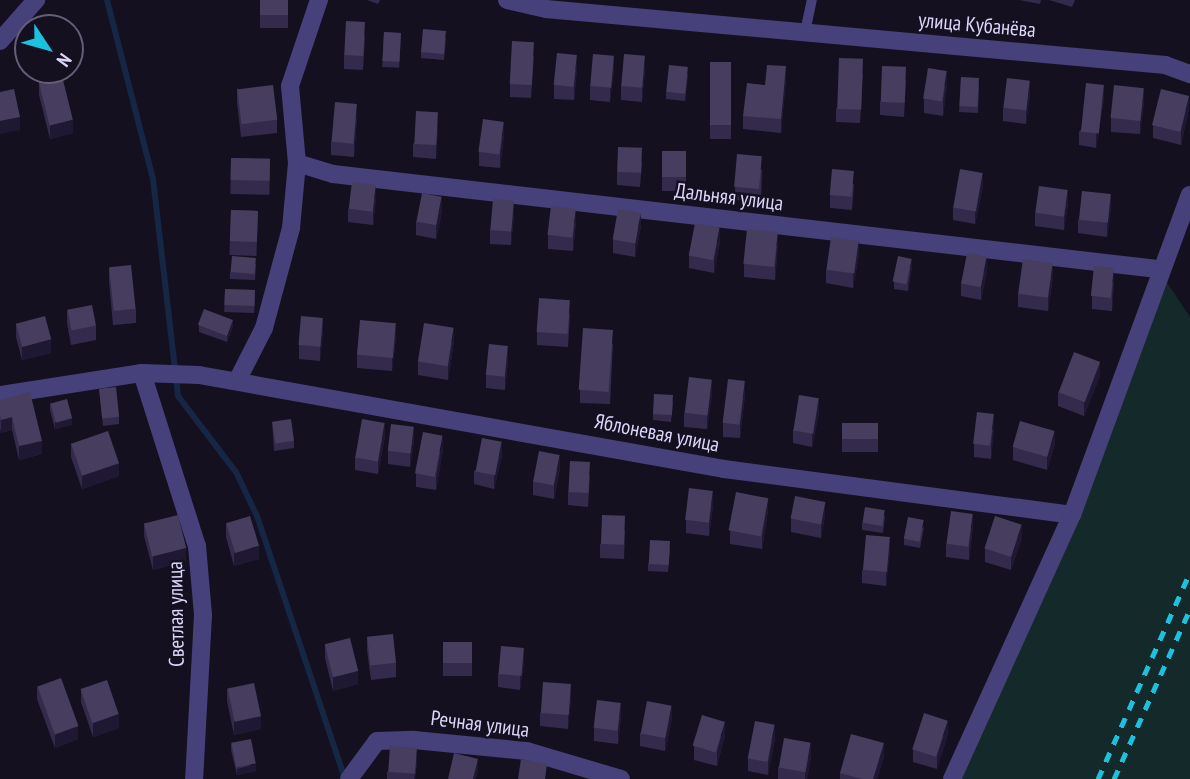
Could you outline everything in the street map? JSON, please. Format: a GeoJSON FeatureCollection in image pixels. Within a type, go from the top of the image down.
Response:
{"type":"FeatureCollection","features":[{"type":"Feature","properties":{"kind":"street"},"geometry":{"type":"LineString","coordinates":[[0,41],[36,0]]}},
{"type":"Feature","properties":{"kind":"street"},"geometry":{"type":"LineString","coordinates":[[237,381],[276,290],[297,163],[290,86],[319,0]]}},
{"type":"Feature","properties":{"kind":"street","name":"улица Кубанёва"},"geometry":{"type":"LineString","coordinates":[[507,0],[805,32],[1166,65],[1190,74]]}},
{"type":"Feature","properties":{"kind":"street","name":"Дальняя улица"},"geometry":{"type":"LineString","coordinates":[[297,163],[333,174],[1158,269]]}},
{"type":"Feature","properties":{"kind":"street"},"geometry":{"type":"LineString","coordinates":[[951,779],[1072,515],[1158,269],[1190,195]]}},
{"type":"Feature","properties":{"kind":"street","name":"Яблоневая улица"},"geometry":{"type":"LineString","coordinates":[[0,395],[142,373],[198,375],[724,469],[1072,515]]}},
{"type":"Feature","properties":{"kind":"street","name":"Светлая улица"},"geometry":{"type":"LineString","coordinates":[[142,373],[197,546],[202,615],[194,779]]}},
{"type":"Feature","properties":{"kind":"street","name":"Речная улица"},"geometry":{"type":"LineString","coordinates":[[349,779],[377,741],[414,740],[527,751],[621,779]]}},
{"type":"Feature","properties":{"kind":"lane"},"geometry":{"type":"LineString","coordinates":[[805,32],[812,0]]}},
{"type":"Feature","properties":{"kind":"green space"},"geometry":{"type":"Polygon","coordinates":[[[1158,269],[1190,317],[1190,779],[952,779],[1047,575],[1158,269]]]}},
{"type":"Feature","properties":{"kind":"building"},"geometry":{"type":"Polygon","coordinates":[[[260,0],[288,0],[288,15],[260,15],[260,0]]]}},
{"type":"Feature","properties":{"kind":"building"},"geometry":{"type":"Polygon","coordinates":[[[346,21],[365,22],[363,56],[344,55],[346,21]]]}},
{"type":"Feature","properties":{"kind":"building"},"geometry":{"type":"Polygon","coordinates":[[[423,29],[446,31],[444,54],[421,52],[423,29]]]}},
{"type":"Feature","properties":{"kind":"building"},"geometry":{"type":"Polygon","coordinates":[[[384,32],[401,33],[399,62],[382,61],[384,32]]]}},
{"type":"Feature","properties":{"kind":"building"},"geometry":{"type":"Polygon","coordinates":[[[512,41],[534,42],[532,85],[510,84],[512,41]]]}},
{"type":"Feature","properties":{"kind":"building"},"geometry":{"type":"Polygon","coordinates":[[[557,53],[577,55],[574,87],[554,85],[557,53]]]}},
{"type":"Feature","properties":{"kind":"building"},"geometry":{"type":"Polygon","coordinates":[[[593,54],[614,56],[611,88],[590,86],[593,54]]]}},
{"type":"Feature","properties":{"kind":"building"},"geometry":{"type":"Polygon","coordinates":[[[624,54],[645,56],[642,88],[621,86],[624,54]]]}},
{"type":"Feature","properties":{"kind":"building"},"geometry":{"type":"Polygon","coordinates":[[[839,58],[863,59],[861,110],[837,109],[839,58]]]}},
{"type":"Feature","properties":{"kind":"building"},"geometry":{"type":"Polygon","coordinates":[[[710,62],[731,62],[731,125],[710,125],[710,62]]]}},
{"type":"Feature","properties":{"kind":"building"},"geometry":{"type":"Polygon","coordinates":[[[669,65],[688,67],[685,94],[666,92],[669,65]]]}},
{"type":"Feature","properties":{"kind":"building"},"geometry":{"type":"Polygon","coordinates":[[[767,65],[786,66],[781,119],[743,116],[747,83],[765,85],[767,65]]]}},
{"type":"Feature","properties":{"kind":"building"},"geometry":{"type":"Polygon","coordinates":[[[882,66],[906,67],[905,103],[881,102],[882,66]]]}},
{"type":"Feature","properties":{"kind":"building"},"geometry":{"type":"Polygon","coordinates":[[[928,68],[947,71],[942,102],[923,99],[928,68]]]}},
{"type":"Feature","properties":{"kind":"building"},"geometry":{"type":"Polygon","coordinates":[[[961,77],[979,78],[977,107],[959,106],[961,77]]]}},
{"type":"Feature","properties":{"kind":"building"},"geometry":{"type":"Polygon","coordinates":[[[1007,78],[1030,81],[1026,111],[1003,108],[1007,78]]]}},
{"type":"Feature","properties":{"kind":"building"},"geometry":{"type":"Polygon","coordinates":[[[1086,83],[1104,85],[1099,134],[1081,132],[1086,83]]]}},
{"type":"Feature","properties":{"kind":"building"},"geometry":{"type":"Polygon","coordinates":[[[39,84],[64,84],[73,120],[50,125],[39,84]]]}},
{"type":"Feature","properties":{"kind":"building"},"geometry":{"type":"Polygon","coordinates":[[[273,85],[277,120],[242,124],[237,89],[273,85]]]}},
{"type":"Feature","properties":{"kind":"building"},"geometry":{"type":"Polygon","coordinates":[[[1114,85],[1144,88],[1140,121],[1111,118],[1114,85]]]}},
{"type":"Feature","properties":{"kind":"building"},"geometry":{"type":"Polygon","coordinates":[[[14,89],[20,117],[0,121],[0,92],[14,89]]]}},
{"type":"Feature","properties":{"kind":"building"},"geometry":{"type":"Polygon","coordinates":[[[1161,89],[1189,96],[1180,132],[1152,125],[1161,89]]]}},
{"type":"Feature","properties":{"kind":"building"},"geometry":{"type":"Polygon","coordinates":[[[335,102],[357,104],[353,144],[332,142],[335,102]]]}},
{"type":"Feature","properties":{"kind":"building"},"geometry":{"type":"Polygon","coordinates":[[[416,111],[438,112],[436,145],[414,144],[416,111]]]}},
{"type":"Feature","properties":{"kind":"building"},"geometry":{"type":"Polygon","coordinates":[[[483,119],[504,122],[499,155],[478,152],[483,119]]]}},
{"type":"Feature","properties":{"kind":"building"},"geometry":{"type":"Polygon","coordinates":[[[618,147],[642,148],[641,173],[617,172],[618,147]]]}},
{"type":"Feature","properties":{"kind":"building"},"geometry":{"type":"Polygon","coordinates":[[[662,151],[686,151],[686,177],[662,177],[662,151]]]}},
{"type":"Feature","properties":{"kind":"building"},"geometry":{"type":"Polygon","coordinates":[[[737,154],[762,156],[759,189],[734,187],[737,154]]]}},
{"type":"Feature","properties":{"kind":"building"},"geometry":{"type":"Polygon","coordinates":[[[231,158],[270,159],[270,181],[231,180],[231,158]]]}},
{"type":"Feature","properties":{"kind":"building"},"geometry":{"type":"Polygon","coordinates":[[[832,169],[854,171],[852,197],[830,195],[832,169]]]}},
{"type":"Feature","properties":{"kind":"building"},"geometry":{"type":"Polygon","coordinates":[[[960,169],[983,173],[976,211],[953,207],[960,169]]]}},
{"type":"Feature","properties":{"kind":"building"},"geometry":{"type":"Polygon","coordinates":[[[352,182],[376,185],[373,212],[349,209],[352,182]]]}},
{"type":"Feature","properties":{"kind":"building"},"geometry":{"type":"Polygon","coordinates":[[[1039,186],[1068,190],[1064,217],[1035,213],[1039,186]]]}},
{"type":"Feature","properties":{"kind":"building"},"geometry":{"type":"Polygon","coordinates":[[[1082,191],[1111,194],[1108,223],[1079,220],[1082,191]]]}},
{"type":"Feature","properties":{"kind":"building"},"geometry":{"type":"Polygon","coordinates":[[[422,193],[442,197],[436,225],[416,221],[422,193]]]}},
{"type":"Feature","properties":{"kind":"building"},"geometry":{"type":"Polygon","coordinates":[[[493,199],[514,201],[511,232],[490,230],[493,199]]]}},
{"type":"Feature","properties":{"kind":"building"},"geometry":{"type":"Polygon","coordinates":[[[551,206],[576,209],[572,238],[547,235],[551,206]]]}},
{"type":"Feature","properties":{"kind":"building"},"geometry":{"type":"Polygon","coordinates":[[[618,209],[641,213],[635,244],[613,240],[618,209]]]}},
{"type":"Feature","properties":{"kind":"building"},"geometry":{"type":"Polygon","coordinates":[[[231,210],[258,211],[257,242],[230,241],[231,210]]]}},
{"type":"Feature","properties":{"kind":"building"},"geometry":{"type":"Polygon","coordinates":[[[695,223],[720,228],[713,260],[689,255],[695,223]]]}},
{"type":"Feature","properties":{"kind":"building"},"geometry":{"type":"Polygon","coordinates":[[[747,229],[778,232],[774,267],[743,264],[747,229]]]}},
{"type":"Feature","properties":{"kind":"building"},"geometry":{"type":"Polygon","coordinates":[[[831,237],[859,241],[854,274],[826,270],[831,237]]]}},
{"type":"Feature","properties":{"kind":"building"},"geometry":{"type":"Polygon","coordinates":[[[967,253],[987,257],[981,287],[961,283],[967,253]]]}},
{"type":"Feature","properties":{"kind":"building"},"geometry":{"type":"Polygon","coordinates":[[[232,256],[256,258],[255,274],[231,272],[232,256]]]}},
{"type":"Feature","properties":{"kind":"building"},"geometry":{"type":"Polygon","coordinates":[[[898,256],[912,259],[906,284],[893,281],[898,256]]]}},
{"type":"Feature","properties":{"kind":"building"},"geometry":{"type":"Polygon","coordinates":[[[1023,259],[1053,263],[1048,298],[1018,294],[1023,259]]]}},
{"type":"Feature","properties":{"kind":"building"},"geometry":{"type":"Polygon","coordinates":[[[131,265],[136,309],[114,311],[109,267],[131,265]]]}},
{"type":"Feature","properties":{"kind":"building"},"geometry":{"type":"Polygon","coordinates":[[[1094,266],[1114,268],[1111,298],[1091,296],[1094,266]]]}},
{"type":"Feature","properties":{"kind":"building"},"geometry":{"type":"Polygon","coordinates":[[[225,289],[255,290],[254,306],[224,305],[225,289]]]}},
{"type":"Feature","properties":{"kind":"building"},"geometry":{"type":"Polygon","coordinates":[[[539,298],[570,300],[568,334],[537,332],[539,298]]]}},
{"type":"Feature","properties":{"kind":"building"},"geometry":{"type":"Polygon","coordinates":[[[92,305],[96,326],[71,330],[67,310],[92,305]]]}},
{"type":"Feature","properties":{"kind":"building"},"geometry":{"type":"Polygon","coordinates":[[[204,309],[233,320],[227,336],[198,325],[204,309]]]}},
{"type":"Feature","properties":{"kind":"building"},"geometry":{"type":"Polygon","coordinates":[[[45,316],[51,339],[22,347],[16,324],[45,316]]]}},
{"type":"Feature","properties":{"kind":"building"},"geometry":{"type":"Polygon","coordinates":[[[301,316],[323,318],[320,347],[298,345],[301,316]]]}},
{"type":"Feature","properties":{"kind":"building"},"geometry":{"type":"Polygon","coordinates":[[[360,320],[396,323],[393,358],[357,355],[360,320]]]}},
{"type":"Feature","properties":{"kind":"building"},"geometry":{"type":"Polygon","coordinates":[[[424,323],[454,328],[448,366],[418,362],[424,323]]]}},
{"type":"Feature","properties":{"kind":"building"},"geometry":{"type":"Polygon","coordinates":[[[583,328],[613,330],[609,392],[579,390],[583,328]]]}},
{"type":"Feature","properties":{"kind":"building"},"geometry":{"type":"Polygon","coordinates":[[[489,344],[508,346],[505,377],[486,375],[489,344]]]}},
{"type":"Feature","properties":{"kind":"building"},"geometry":{"type":"Polygon","coordinates":[[[1074,352],[1100,362],[1085,402],[1059,392],[1074,352]]]}},
{"type":"Feature","properties":{"kind":"building"},"geometry":{"type":"Polygon","coordinates":[[[689,377],[712,380],[707,416],[685,413],[689,377]]]}},
{"type":"Feature","properties":{"kind":"building"},"geometry":{"type":"Polygon","coordinates":[[[728,379],[745,381],[740,425],[723,423],[728,379]]]}},
{"type":"Feature","properties":{"kind":"building"},"geometry":{"type":"Polygon","coordinates":[[[116,387],[119,417],[102,419],[99,389],[116,387]]]}},
{"type":"Feature","properties":{"kind":"building"},"geometry":{"type":"Polygon","coordinates":[[[30,392],[42,441],[19,446],[12,417],[1,420],[0,400],[30,392]]]}},
{"type":"Feature","properties":{"kind":"building"},"geometry":{"type":"Polygon","coordinates":[[[654,394],[673,395],[672,415],[653,414],[654,394]]]}},
{"type":"Feature","properties":{"kind":"building"},"geometry":{"type":"Polygon","coordinates":[[[799,395],[819,398],[813,434],[793,431],[799,395]]]}},
{"type":"Feature","properties":{"kind":"building"},"geometry":{"type":"Polygon","coordinates":[[[67,399],[72,418],[56,423],[51,403],[67,399]]]}},
{"type":"Feature","properties":{"kind":"building"},"geometry":{"type":"Polygon","coordinates":[[[977,412],[994,414],[990,446],[973,444],[977,412]]]}},
{"type":"Feature","properties":{"kind":"building"},"geometry":{"type":"Polygon","coordinates":[[[291,419],[294,441],[275,443],[272,422],[291,419]]]}},
{"type":"Feature","properties":{"kind":"building"},"geometry":{"type":"Polygon","coordinates":[[[362,419],[385,423],[378,461],[355,457],[362,419]]]}},
{"type":"Feature","properties":{"kind":"building"},"geometry":{"type":"Polygon","coordinates":[[[1020,421],[1055,431],[1047,457],[1013,447],[1020,421]]]}},
{"type":"Feature","properties":{"kind":"building"},"geometry":{"type":"Polygon","coordinates":[[[842,423],[878,423],[878,439],[842,439],[842,423]]]}},
{"type":"Feature","properties":{"kind":"building"},"geometry":{"type":"Polygon","coordinates":[[[391,424],[414,427],[411,454],[388,451],[391,424]]]}},
{"type":"Feature","properties":{"kind":"building"},"geometry":{"type":"Polygon","coordinates":[[[108,431],[119,463],[82,476],[71,444],[108,431]]]}},
{"type":"Feature","properties":{"kind":"building"},"geometry":{"type":"Polygon","coordinates":[[[423,432],[443,436],[435,477],[415,473],[423,432]]]}},
{"type":"Feature","properties":{"kind":"building"},"geometry":{"type":"Polygon","coordinates":[[[482,438],[502,442],[495,475],[476,471],[482,438]]]}},
{"type":"Feature","properties":{"kind":"building"},"geometry":{"type":"Polygon","coordinates":[[[539,451],[560,455],[554,485],[533,481],[539,451]]]}},
{"type":"Feature","properties":{"kind":"building"},"geometry":{"type":"Polygon","coordinates":[[[570,461],[590,462],[588,493],[568,492],[570,461]]]}},
{"type":"Feature","properties":{"kind":"building"},"geometry":{"type":"Polygon","coordinates":[[[689,488],[713,491],[709,523],[685,520],[689,488]]]}},
{"type":"Feature","properties":{"kind":"building"},"geometry":{"type":"Polygon","coordinates":[[[736,492],[768,498],[761,537],[729,530],[736,492]]]}},
{"type":"Feature","properties":{"kind":"building"},"geometry":{"type":"Polygon","coordinates":[[[795,496],[825,502],[821,524],[791,519],[795,496]]]}},
{"type":"Feature","properties":{"kind":"building"},"geometry":{"type":"Polygon","coordinates":[[[865,507],[885,510],[882,526],[862,523],[865,507]]]}},
{"type":"Feature","properties":{"kind":"building"},"geometry":{"type":"Polygon","coordinates":[[[951,511],[973,514],[968,547],[946,544],[951,511]]]}},
{"type":"Feature","properties":{"kind":"building"},"geometry":{"type":"Polygon","coordinates":[[[178,515],[186,548],[152,556],[144,523],[178,515]]]}},
{"type":"Feature","properties":{"kind":"building"},"geometry":{"type":"Polygon","coordinates":[[[602,515],[625,516],[624,545],[601,544],[602,515]]]}},
{"type":"Feature","properties":{"kind":"building"},"geometry":{"type":"Polygon","coordinates":[[[250,516],[259,546],[235,553],[226,523],[250,516]]]}},
{"type":"Feature","properties":{"kind":"building"},"geometry":{"type":"Polygon","coordinates":[[[995,516],[1022,525],[1011,557],[984,548],[995,516]]]}},
{"type":"Feature","properties":{"kind":"building"},"geometry":{"type":"Polygon","coordinates":[[[908,517],[924,520],[920,542],[904,539],[908,517]]]}},
{"type":"Feature","properties":{"kind":"building"},"geometry":{"type":"Polygon","coordinates":[[[866,535],[890,537],[887,572],[863,570],[866,535]]]}},
{"type":"Feature","properties":{"kind":"building"},"geometry":{"type":"Polygon","coordinates":[[[650,540],[670,541],[669,565],[649,564],[650,540]]]}},
{"type":"Feature","properties":{"kind":"building"},"geometry":{"type":"Polygon","coordinates":[[[393,634],[396,663],[370,666],[367,637],[393,634]]]}},
{"type":"Feature","properties":{"kind":"building"},"geometry":{"type":"Polygon","coordinates":[[[350,638],[358,671],[333,677],[325,644],[350,638]]]}},
{"type":"Feature","properties":{"kind":"building"},"geometry":{"type":"Polygon","coordinates":[[[443,642],[472,642],[472,663],[443,663],[443,642]]]}},
{"type":"Feature","properties":{"kind":"building"},"geometry":{"type":"Polygon","coordinates":[[[501,646],[524,648],[521,676],[499,674],[501,646]]]}},
{"type":"Feature","properties":{"kind":"building"},"geometry":{"type":"Polygon","coordinates":[[[61,678],[78,726],[55,734],[38,687],[61,678]]]}},
{"type":"Feature","properties":{"kind":"building"},"geometry":{"type":"Polygon","coordinates":[[[107,680],[119,714],[92,723],[81,689],[107,680]]]}},
{"type":"Feature","properties":{"kind":"building"},"geometry":{"type":"Polygon","coordinates":[[[543,682],[571,684],[569,715],[541,713],[543,682]]]}},
{"type":"Feature","properties":{"kind":"building"},"geometry":{"type":"Polygon","coordinates":[[[254,683],[261,716],[235,722],[228,689],[254,683]]]}},
{"type":"Feature","properties":{"kind":"building"},"geometry":{"type":"Polygon","coordinates":[[[597,700],[621,703],[617,731],[594,728],[597,700]]]}},
{"type":"Feature","properties":{"kind":"building"},"geometry":{"type":"Polygon","coordinates":[[[647,701],[672,706],[665,738],[641,733],[647,701]]]}},
{"type":"Feature","properties":{"kind":"building"},"geometry":{"type":"Polygon","coordinates":[[[924,713],[948,721],[936,757],[912,749],[924,713]]]}},
{"type":"Feature","properties":{"kind":"building"},"geometry":{"type":"Polygon","coordinates":[[[702,715],[725,722],[716,753],[693,746],[702,715]]]}},
{"type":"Feature","properties":{"kind":"building"},"geometry":{"type":"Polygon","coordinates":[[[755,721],[775,725],[767,762],[748,758],[755,721]]]}},
{"type":"Feature","properties":{"kind":"building"},"geometry":{"type":"Polygon","coordinates":[[[851,734],[884,743],[873,779],[840,773],[851,734]]]}},
{"type":"Feature","properties":{"kind":"building"},"geometry":{"type":"Polygon","coordinates":[[[784,738],[811,743],[805,772],[779,768],[784,738]]]}},
{"type":"Feature","properties":{"kind":"building"},"geometry":{"type":"Polygon","coordinates":[[[251,739],[256,764],[236,767],[231,743],[251,739]]]}},
{"type":"Feature","properties":{"kind":"building"},"geometry":{"type":"Polygon","coordinates":[[[390,746],[417,748],[415,774],[388,772],[390,746]]]}},
{"type":"Feature","properties":{"kind":"building"},"geometry":{"type":"Polygon","coordinates":[[[454,753],[478,759],[473,779],[448,779],[454,753]]]}},
{"type":"Feature","properties":{"kind":"building"},"geometry":{"type":"Polygon","coordinates":[[[521,759],[547,764],[545,779],[518,779],[521,759]]]}},
{"type":"Feature","properties":{"kind":"waterway"},"geometry":{"type":"LineString","coordinates":[[107,0],[153,179],[178,396],[236,472],[257,516],[345,779]]}},
{"type":"Feature","properties":{"kind":"railway"},"geometry":{"type":"LineString","coordinates":[[1098,779],[1190,572]]}},
{"type":"Feature","properties":{"kind":"railway"},"geometry":{"type":"LineString","coordinates":[[1114,779],[1190,609]]}}]}
